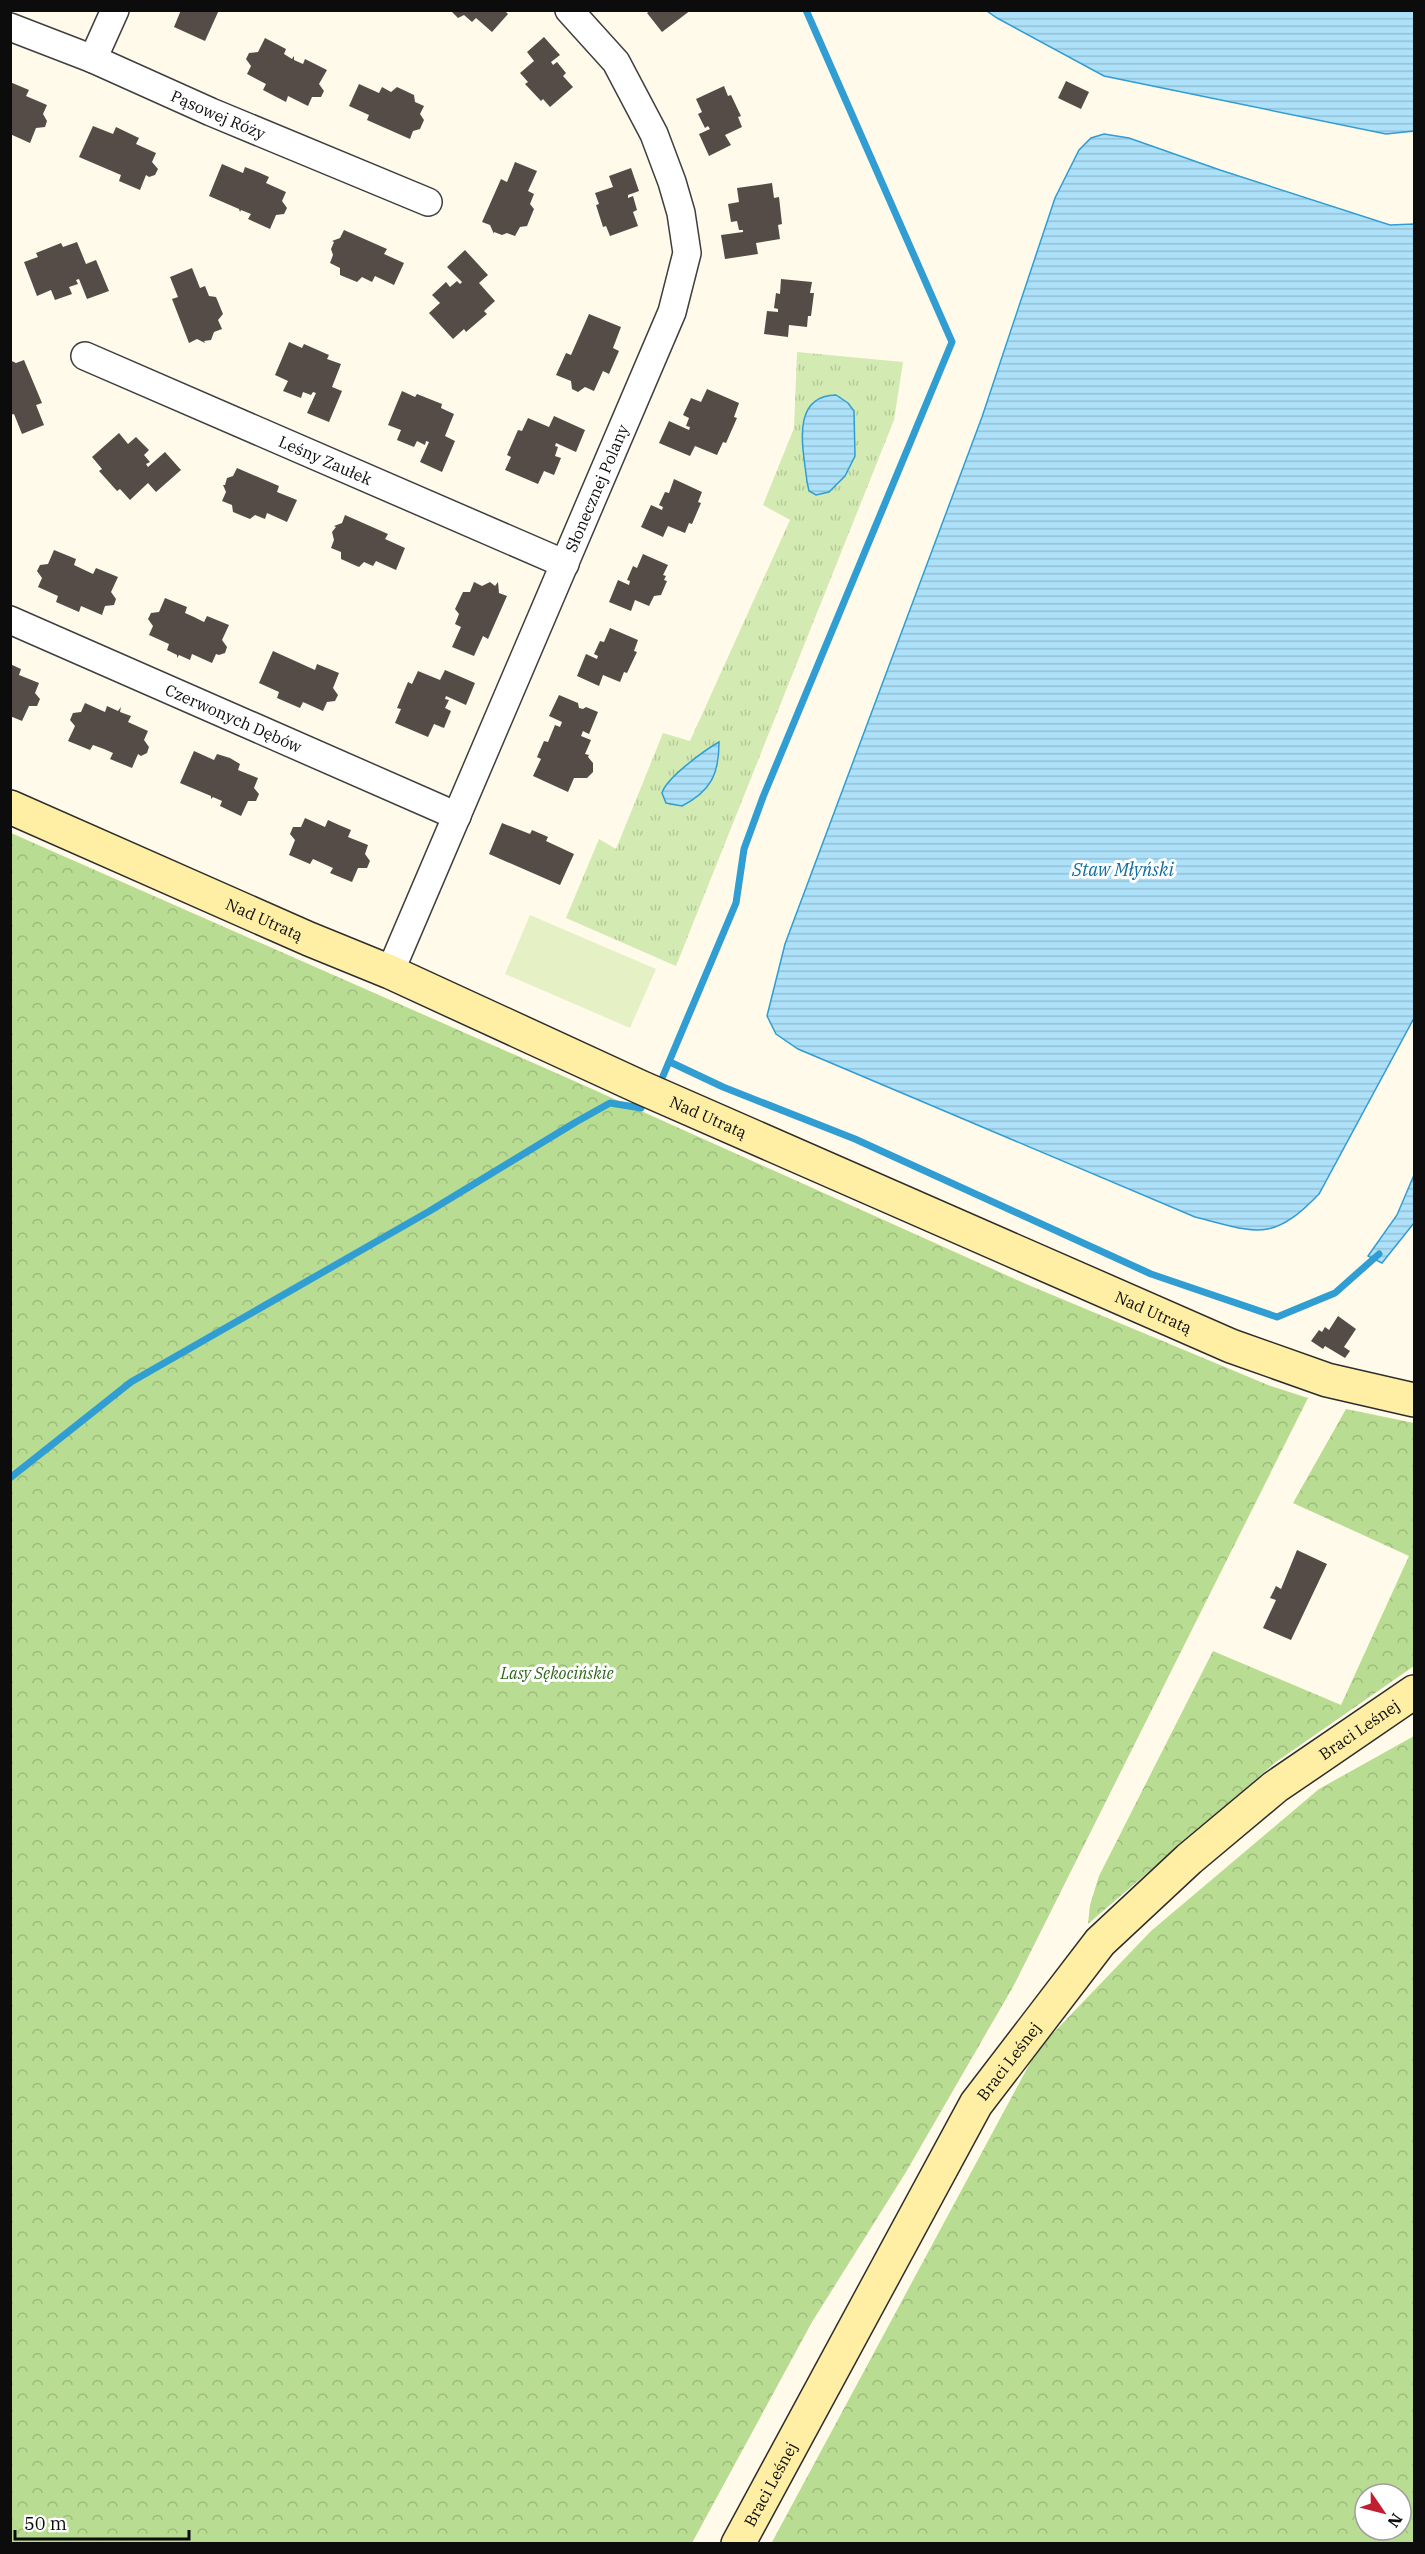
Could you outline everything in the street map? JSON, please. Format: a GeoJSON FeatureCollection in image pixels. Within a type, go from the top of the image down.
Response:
{"type":"FeatureCollection","features":[{"type":"Feature","properties":{"kind":"street"},"geometry":{"type":"LineString","coordinates":[[93,59],[115,10]]}},
{"type":"Feature","properties":{"kind":"street","name":"Słonecznej Polany"},"geometry":{"type":"LineString","coordinates":[[390,972],[672,312],[687,253],[681,213],[654,134],[616,62],[569,10]]}},
{"type":"Feature","properties":{"kind":"street","name":"Pąsowej Róży"},"geometry":{"type":"LineString","coordinates":[[10,27],[93,59],[211,112],[428,202]]}},
{"type":"Feature","properties":{"kind":"street","name":"Leśny Zaułek"},"geometry":{"type":"LineString","coordinates":[[85,356],[565,564]]}},
{"type":"Feature","properties":{"kind":"street","name":"Czerwonych Dębów"},"geometry":{"type":"LineString","coordinates":[[10,620],[457,816]]}},
{"type":"Feature","properties":{"kind":"street","name":"Nad Utratą"},"geometry":{"type":"LineString","coordinates":[[10,807],[390,972],[650,1092],[1231,1346],[1327,1380],[1414,1400]]}},
{"type":"Feature","properties":{"kind":"street","name":"Braci Leśnej"},"geometry":{"type":"LineString","coordinates":[[738,2544],[976,2104],[1100,1942],[1189,1859],[1275,1787],[1414,1692]]}},
{"type":"Feature","properties":{"kind":"green space"},"geometry":{"type":"Polygon","coordinates":[[[797,352],[903,362],[894,420],[676,966],[566,918],[599,839],[616,849],[663,733],[690,741],[790,520],[763,505],[794,428],[797,352]]]}},
{"type":"Feature","properties":{"kind":"green space","name":"Lasy Sękocińskie"},"geometry":{"type":"Polygon","coordinates":[[[11,833],[581,1084],[1026,1284],[1268,1385],[1308,1398],[1014,1985],[906,2172],[812,2322],[692,2543],[11,2543],[11,833]]]}},
{"type":"Feature","properties":{"kind":"green space"},"geometry":{"type":"Polygon","coordinates":[[[530,915],[656,969],[630,1028],[505,974],[530,915]]]}},
{"type":"Feature","properties":{"kind":"green space"},"geometry":{"type":"Polygon","coordinates":[[[1346,1409],[1414,1423],[1414,1666],[1276,1762],[1088,1924],[1090,1905],[1099,1876],[1213,1651],[1341,1705],[1409,1556],[1293,1503],[1346,1409]]]}},
{"type":"Feature","properties":{"kind":"green space"},"geometry":{"type":"Polygon","coordinates":[[[1414,1736],[1414,2543],[771,2544],[1037,2050],[1151,1931],[1319,1789],[1414,1736]]]}},
{"type":"Feature","properties":{"kind":"water"},"geometry":{"type":"Polygon","coordinates":[[[987,11],[1414,11],[1414,131],[1386,134],[1104,76],[987,11]]]}},
{"type":"Feature","properties":{"kind":"water","name":"Staw Młyński"},"geometry":{"type":"Polygon","coordinates":[[[1104,134],[1129,138],[1390,225],[1414,224],[1414,1018],[1319,1194],[1288,1221],[1262,1230],[1233,1227],[1195,1217],[798,1049],[776,1034],[767,1016],[785,944],[982,417],[1055,198],[1079,150],[1091,138],[1104,134]]]}},
{"type":"Feature","properties":{"kind":"water"},"geometry":{"type":"Polygon","coordinates":[[[836,395],[848,403],[854,411],[855,456],[845,476],[829,492],[816,495],[809,491],[807,482],[802,442],[805,415],[811,405],[821,398],[836,395]]]}},
{"type":"Feature","properties":{"kind":"water"},"geometry":{"type":"Polygon","coordinates":[[[719,742],[715,772],[706,788],[682,806],[666,803],[662,793],[671,780],[678,772],[719,742]]]}},
{"type":"Feature","properties":{"kind":"water"},"geometry":{"type":"Polygon","coordinates":[[[1414,1175],[1414,1223],[1382,1263],[1368,1256],[1397,1215],[1414,1175]]]}},
{"type":"Feature","properties":{"kind":"building"},"geometry":{"type":"Polygon","coordinates":[[[181,10],[219,10],[205,41],[174,27],[181,10]]]}},
{"type":"Feature","properties":{"kind":"building"},"geometry":{"type":"Polygon","coordinates":[[[450,10],[504,10],[508,14],[492,32],[476,18],[472,22],[464,15],[458,18],[450,10]]]}},
{"type":"Feature","properties":{"kind":"building"},"geometry":{"type":"Polygon","coordinates":[[[651,10],[691,10],[662,32],[647,13],[651,10]]]}},
{"type":"Feature","properties":{"kind":"building"},"geometry":{"type":"Polygon","coordinates":[[[544,37],[560,55],[551,62],[553,65],[557,62],[566,73],[563,76],[573,87],[550,107],[525,84],[528,82],[520,73],[534,61],[527,52],[544,37]]]}},
{"type":"Feature","properties":{"kind":"building"},"geometry":{"type":"Polygon","coordinates":[[[265,38],[286,49],[284,54],[292,59],[294,56],[294,60],[303,64],[305,59],[327,70],[319,84],[324,91],[321,97],[312,97],[308,106],[288,96],[286,102],[263,90],[266,84],[247,74],[251,66],[246,59],[249,53],[258,52],[265,38]]]}},
{"type":"Feature","properties":{"kind":"building"},"geometry":{"type":"Polygon","coordinates":[[[1066,81],[1089,92],[1081,109],[1058,98],[1066,81]]]}},
{"type":"Feature","properties":{"kind":"building"},"geometry":{"type":"Polygon","coordinates":[[[10,82],[29,90],[26,96],[47,105],[43,114],[47,121],[45,127],[36,128],[30,143],[10,134],[10,82]]]}},
{"type":"Feature","properties":{"kind":"building"},"geometry":{"type":"Polygon","coordinates":[[[359,84],[379,93],[382,87],[391,92],[397,87],[414,95],[415,102],[424,106],[420,114],[424,120],[420,129],[413,131],[410,139],[367,120],[369,115],[349,106],[359,84]]]}},
{"type":"Feature","properties":{"kind":"building"},"geometry":{"type":"Polygon","coordinates":[[[724,86],[741,116],[738,117],[742,127],[725,135],[731,145],[709,156],[699,134],[710,129],[708,126],[705,128],[698,114],[702,112],[696,99],[724,86]]]}},
{"type":"Feature","properties":{"kind":"building"},"geometry":{"type":"Polygon","coordinates":[[[93,126],[113,134],[116,127],[139,138],[136,144],[156,153],[152,162],[158,169],[155,175],[149,177],[146,175],[140,190],[119,181],[121,175],[79,157],[93,126]]]}},
{"type":"Feature","properties":{"kind":"building"},"geometry":{"type":"Polygon","coordinates":[[[515,162],[537,171],[528,191],[534,194],[530,204],[534,209],[527,226],[520,227],[515,236],[507,233],[502,235],[494,232],[494,234],[490,225],[482,222],[501,179],[507,182],[515,162]]]}},
{"type":"Feature","properties":{"kind":"building"},"geometry":{"type":"Polygon","coordinates":[[[222,164],[243,173],[245,167],[258,172],[269,177],[266,183],[286,192],[282,201],[287,208],[284,214],[276,215],[270,229],[248,219],[251,214],[241,210],[240,212],[239,209],[209,196],[222,164]]]}},
{"type":"Feature","properties":{"kind":"building"},"geometry":{"type":"Polygon","coordinates":[[[631,168],[639,191],[628,195],[628,198],[633,196],[637,210],[633,212],[638,226],[610,236],[606,226],[603,227],[595,193],[613,187],[609,176],[631,168]]]}},
{"type":"Feature","properties":{"kind":"building"},"geometry":{"type":"Polygon","coordinates":[[[772,183],[774,198],[779,197],[782,224],[778,225],[780,239],[756,243],[758,254],[725,259],[721,235],[743,232],[739,230],[737,221],[731,222],[728,204],[739,202],[737,188],[772,183]]]}},
{"type":"Feature","properties":{"kind":"building"},"geometry":{"type":"Polygon","coordinates":[[[344,230],[387,249],[384,254],[404,263],[394,285],[375,276],[372,282],[362,277],[357,282],[340,275],[340,268],[330,263],[333,255],[331,249],[334,242],[332,241],[340,238],[344,230]]]}},
{"type":"Feature","properties":{"kind":"building"},"geometry":{"type":"Polygon","coordinates":[[[77,242],[86,264],[96,260],[109,291],[87,299],[79,279],[76,280],[78,284],[69,287],[72,294],[55,300],[51,290],[37,296],[24,262],[38,257],[36,253],[61,243],[63,247],[77,242]]]}},
{"type":"Feature","properties":{"kind":"building"},"geometry":{"type":"Polygon","coordinates":[[[465,250],[488,275],[479,283],[495,301],[484,311],[487,314],[466,332],[464,329],[453,339],[429,313],[440,303],[432,295],[446,282],[450,287],[457,281],[460,284],[462,282],[447,267],[465,250]]]}},
{"type":"Feature","properties":{"kind":"building"},"geometry":{"type":"Polygon","coordinates":[[[192,268],[200,288],[205,286],[209,296],[216,297],[223,314],[218,320],[222,329],[214,332],[211,340],[204,341],[205,343],[197,339],[189,343],[172,299],[178,297],[170,277],[192,268]]]}},
{"type":"Feature","properties":{"kind":"building"},"geometry":{"type":"Polygon","coordinates":[[[781,279],[812,282],[810,293],[814,293],[807,327],[789,325],[788,337],[764,334],[767,311],[778,312],[778,309],[774,308],[776,293],[780,294],[781,279]]]}},
{"type":"Feature","properties":{"kind":"building"},"geometry":{"type":"Polygon","coordinates":[[[589,314],[621,327],[613,348],[619,351],[609,374],[603,371],[594,391],[585,387],[578,392],[572,389],[571,381],[556,375],[566,353],[571,355],[589,314]]]}},
{"type":"Feature","properties":{"kind":"building"},"geometry":{"type":"Polygon","coordinates":[[[289,342],[302,348],[304,344],[329,355],[327,359],[341,364],[332,387],[342,391],[329,422],[307,413],[316,393],[313,392],[311,395],[303,392],[301,398],[283,391],[288,381],[275,375],[289,342]]]}},
{"type":"Feature","properties":{"kind":"building"},"geometry":{"type":"Polygon","coordinates":[[[10,360],[16,363],[24,360],[42,403],[36,405],[44,425],[22,434],[14,414],[10,415],[10,360]]]}},
{"type":"Feature","properties":{"kind":"building"},"geometry":{"type":"Polygon","coordinates":[[[707,389],[739,403],[734,417],[737,418],[726,443],[723,442],[717,455],[695,446],[690,456],[659,443],[669,421],[689,430],[690,427],[686,426],[689,418],[683,415],[691,398],[701,402],[707,389]]]}},
{"type":"Feature","properties":{"kind":"building"},"geometry":{"type":"Polygon","coordinates":[[[402,391],[442,404],[441,408],[454,414],[445,436],[455,441],[442,472],[420,462],[429,442],[426,441],[425,445],[417,441],[414,447],[397,440],[401,430],[388,425],[402,391]]]}},
{"type":"Feature","properties":{"kind":"building"},"geometry":{"type":"Polygon","coordinates":[[[554,416],[585,430],[576,452],[556,443],[555,446],[558,447],[555,456],[561,458],[554,475],[544,471],[538,484],[505,470],[511,457],[507,455],[518,430],[522,431],[528,418],[549,427],[554,416]]]}},
{"type":"Feature","properties":{"kind":"building"},"geometry":{"type":"Polygon","coordinates":[[[119,433],[128,444],[136,437],[149,450],[144,455],[150,462],[146,464],[148,467],[165,452],[181,470],[156,492],[148,483],[130,500],[120,489],[117,491],[99,471],[102,469],[92,457],[119,433]]]}},
{"type":"Feature","properties":{"kind":"building"},"geometry":{"type":"Polygon","coordinates":[[[237,468],[279,486],[277,492],[297,500],[287,522],[267,513],[265,519],[255,515],[250,519],[233,512],[232,505],[222,501],[226,492],[223,485],[227,478],[233,476],[237,468]]]}},
{"type":"Feature","properties":{"kind":"building"},"geometry":{"type":"Polygon","coordinates":[[[674,479],[702,492],[698,502],[701,503],[692,524],[689,523],[685,533],[668,526],[663,537],[641,527],[651,505],[662,510],[663,507],[659,505],[665,492],[669,493],[674,479]]]}},
{"type":"Feature","properties":{"kind":"building"},"geometry":{"type":"Polygon","coordinates":[[[345,515],[388,534],[385,539],[405,548],[396,570],[376,561],[373,566],[364,562],[359,567],[341,559],[341,552],[331,548],[334,540],[332,532],[336,527],[334,526],[342,523],[345,515]]]}},
{"type":"Feature","properties":{"kind":"building"},"geometry":{"type":"Polygon","coordinates":[[[54,550],[76,559],[74,565],[93,574],[96,568],[118,577],[111,592],[116,599],[114,605],[105,606],[102,615],[81,606],[79,612],[56,602],[58,596],[38,587],[42,578],[37,571],[40,565],[48,564],[54,550]]]}},
{"type":"Feature","properties":{"kind":"building"},"geometry":{"type":"Polygon","coordinates":[[[643,554],[668,565],[663,575],[666,576],[664,580],[667,581],[661,595],[654,596],[649,606],[635,600],[631,611],[609,602],[618,580],[629,585],[630,581],[627,580],[633,566],[637,568],[643,554]]]}},
{"type":"Feature","properties":{"kind":"building"},"geometry":{"type":"Polygon","coordinates":[[[474,582],[482,586],[490,582],[495,586],[498,582],[499,593],[507,596],[488,639],[483,636],[474,656],[452,647],[461,627],[455,624],[459,614],[455,609],[463,592],[470,592],[474,582]]]}},
{"type":"Feature","properties":{"kind":"building"},"geometry":{"type":"Polygon","coordinates":[[[165,598],[187,607],[185,613],[204,622],[207,616],[229,625],[222,640],[227,647],[225,653],[216,654],[212,663],[192,654],[190,660],[179,655],[177,658],[177,655],[167,650],[169,644],[149,635],[153,626],[148,619],[151,613],[159,612],[165,598]]]}},
{"type":"Feature","properties":{"kind":"building"},"geometry":{"type":"Polygon","coordinates":[[[610,628],[638,640],[634,651],[637,652],[620,682],[603,675],[599,686],[577,676],[586,654],[597,659],[598,656],[594,654],[600,641],[604,642],[610,628]]]}},
{"type":"Feature","properties":{"kind":"building"},"geometry":{"type":"Polygon","coordinates":[[[273,651],[315,670],[317,664],[339,673],[333,688],[338,695],[335,701],[327,702],[323,711],[303,702],[300,708],[277,698],[279,692],[259,683],[273,651]]]}},
{"type":"Feature","properties":{"kind":"building"},"geometry":{"type":"Polygon","coordinates":[[[10,664],[21,669],[19,675],[39,683],[35,693],[40,699],[37,706],[29,706],[22,721],[10,716],[10,664]]]}},
{"type":"Feature","properties":{"kind":"building"},"geometry":{"type":"Polygon","coordinates":[[[445,670],[475,683],[466,705],[446,696],[445,699],[449,700],[445,708],[451,711],[444,728],[434,724],[428,737],[395,723],[401,709],[397,708],[408,682],[412,684],[418,671],[440,680],[445,670]]]}},
{"type":"Feature","properties":{"kind":"building"},"geometry":{"type":"Polygon","coordinates":[[[559,695],[578,703],[579,708],[586,707],[598,712],[589,734],[583,731],[581,736],[591,740],[585,754],[589,755],[593,763],[593,772],[587,778],[574,778],[568,792],[533,776],[541,759],[537,757],[544,741],[548,742],[555,725],[560,727],[562,722],[549,716],[559,695]]]}},
{"type":"Feature","properties":{"kind":"building"},"geometry":{"type":"Polygon","coordinates":[[[85,703],[105,712],[107,706],[118,711],[121,707],[120,712],[131,716],[128,722],[148,731],[144,740],[149,747],[147,753],[141,756],[138,754],[132,768],[110,759],[113,753],[104,749],[93,745],[90,750],[68,741],[75,726],[70,720],[73,713],[81,712],[85,703]]]}},
{"type":"Feature","properties":{"kind":"building"},"geometry":{"type":"Polygon","coordinates":[[[194,751],[214,760],[217,754],[230,758],[240,764],[238,770],[258,778],[254,788],[259,794],[256,801],[248,801],[241,816],[220,806],[222,801],[213,797],[211,799],[211,796],[180,783],[194,751]]]}},
{"type":"Feature","properties":{"kind":"building"},"geometry":{"type":"Polygon","coordinates":[[[305,818],[325,827],[328,820],[351,830],[348,837],[368,845],[365,854],[370,861],[367,868],[358,868],[352,882],[330,873],[333,868],[313,859],[310,864],[289,855],[295,840],[290,834],[293,827],[301,827],[305,818]]]}},
{"type":"Feature","properties":{"kind":"building"},"geometry":{"type":"Polygon","coordinates":[[[502,823],[530,834],[532,830],[546,836],[548,837],[546,841],[574,854],[560,885],[489,854],[502,823]]]}},
{"type":"Feature","properties":{"kind":"building"},"geometry":{"type":"Polygon","coordinates":[[[1338,1316],[1356,1329],[1344,1347],[1350,1351],[1345,1358],[1311,1341],[1319,1330],[1322,1332],[1325,1327],[1329,1330],[1338,1316]]]}},
{"type":"Feature","properties":{"kind":"building"},"geometry":{"type":"Polygon","coordinates":[[[1297,1550],[1327,1564],[1291,1640],[1263,1628],[1276,1600],[1270,1598],[1276,1586],[1281,1589],[1297,1550]]]}},
{"type":"Feature","properties":{"kind":"waterway"},"geometry":{"type":"LineString","coordinates":[[663,1076],[736,903],[744,849],[763,797],[952,342],[806,10]]}},
{"type":"Feature","properties":{"kind":"waterway"},"geometry":{"type":"LineString","coordinates":[[670,1062],[723,1087],[855,1139],[1151,1274],[1277,1317],[1335,1293],[1379,1254]]}},
{"type":"Feature","properties":{"kind":"waterway"},"geometry":{"type":"LineString","coordinates":[[10,1478],[131,1382],[428,1212],[610,1103],[641,1108]]}}]}
